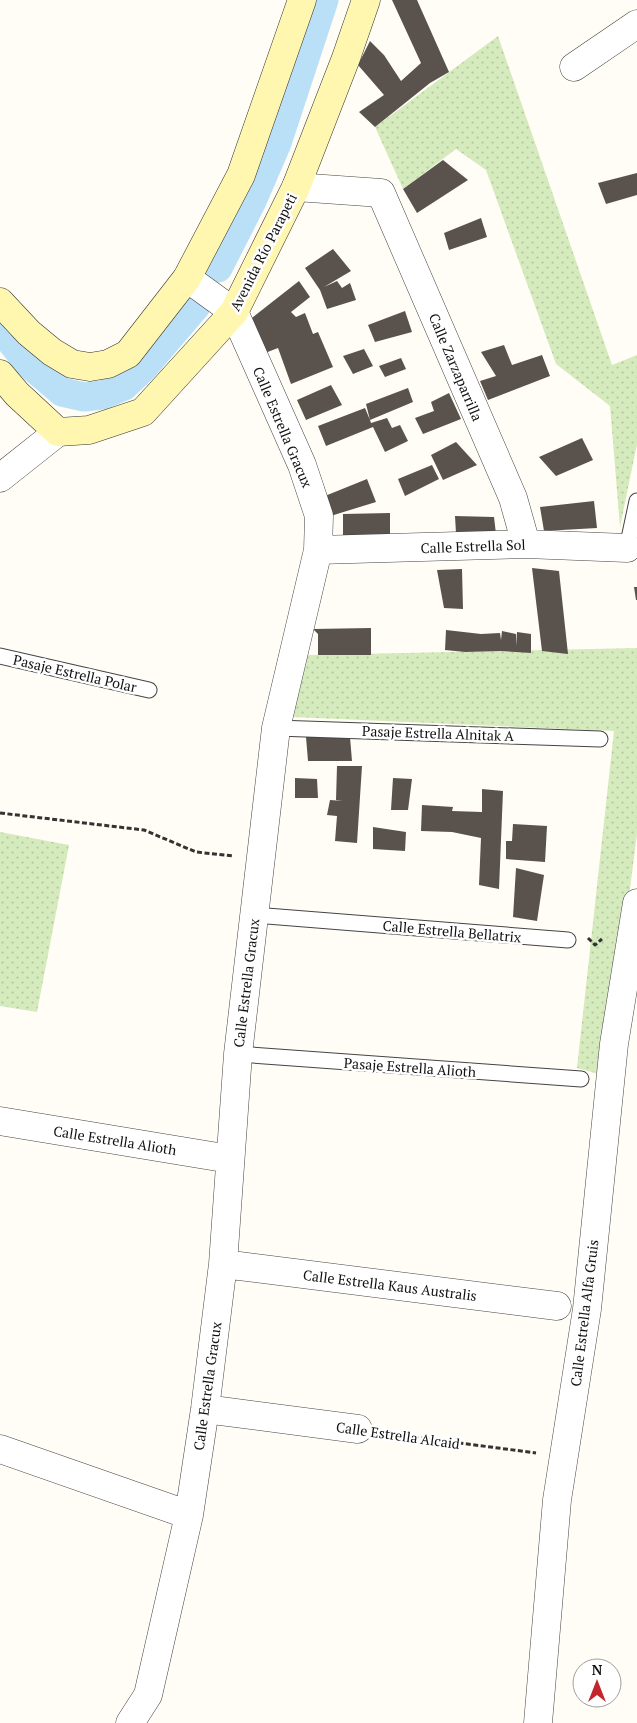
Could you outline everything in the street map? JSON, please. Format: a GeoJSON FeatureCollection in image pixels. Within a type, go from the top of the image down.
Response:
{"type":"FeatureCollection","features":[{"type":"Feature","properties":{"kind":"street"},"geometry":{"type":"LineString","coordinates":[[0,302],[29,332],[52,352],[72,364],[90,367],[108,364],[128,354],[186,278],[241,175],[302,0]]}},
{"type":"Feature","properties":{"kind":"street","name":"Avenida Río Parapeti"},"geometry":{"type":"LineString","coordinates":[[58,432],[89,430],[143,412],[234,312],[296,186],[346,58],[366,0]]}},
{"type":"Feature","properties":{"kind":"street"},"geometry":{"type":"LineString","coordinates":[[574,67],[637,25]]}},
{"type":"Feature","properties":{"kind":"street","name":"Calle Zarzaparrilla"},"geometry":{"type":"LineString","coordinates":[[296,186],[380,193],[513,498],[526,544]]}},
{"type":"Feature","properties":{"kind":"street"},"geometry":{"type":"LineString","coordinates":[[186,278],[234,312]]}},
{"type":"Feature","properties":{"kind":"street","name":"Calle Estrella Gracux"},"geometry":{"type":"LineString","coordinates":[[130,1723],[148,1695],[189,1515],[205,1409],[223,1264],[238,1054],[276,728],[318,550],[319,516],[302,465],[234,312]]}},
{"type":"Feature","properties":{"kind":"street"},"geometry":{"type":"LineString","coordinates":[[0,374],[17,394],[58,432],[0,478]]}},
{"type":"Feature","properties":{"kind":"street","name":"Calle Estrella Sol"},"geometry":{"type":"LineString","coordinates":[[318,550],[526,544],[627,548]]}},
{"type":"Feature","properties":{"kind":"street","name":"Calle Estrella Alfa Gruis"},"geometry":{"type":"LineString","coordinates":[[538,1723],[557,1500],[586,1310],[614,1044],[637,903]]}},
{"type":"Feature","properties":{"kind":"street","name":"Calle Estrella Alioth"},"geometry":{"type":"LineString","coordinates":[[0,1122],[230,1158]]}},
{"type":"Feature","properties":{"kind":"street","name":"Calle Estrella Kaus Australis"},"geometry":{"type":"LineString","coordinates":[[223,1264],[557,1306]]}},
{"type":"Feature","properties":{"kind":"street","name":"Calle Estrella Alcaid"},"geometry":{"type":"LineString","coordinates":[[205,1409],[358,1429]]}},
{"type":"Feature","properties":{"kind":"street"},"geometry":{"type":"LineString","coordinates":[[0,1449],[189,1515]]}},
{"type":"Feature","properties":{"kind":"lane"},"geometry":{"type":"LineString","coordinates":[[627,548],[637,501]]}},
{"type":"Feature","properties":{"kind":"lane","name":"Pasaje Estrella Polar"},"geometry":{"type":"LineString","coordinates":[[0,656],[150,690]]}},
{"type":"Feature","properties":{"kind":"lane","name":"Pasaje Estrella Alnitak A"},"geometry":{"type":"LineString","coordinates":[[276,728],[600,739]]}},
{"type":"Feature","properties":{"kind":"lane","name":"Calle Estrella Bellatrix"},"geometry":{"type":"LineString","coordinates":[[254,915],[568,940]]}},
{"type":"Feature","properties":{"kind":"lane","name":"Pasaje Estrella Alioth"},"geometry":{"type":"LineString","coordinates":[[238,1054],[581,1080]]}},
{"type":"Feature","properties":{"kind":"path"},"geometry":{"type":"LineString","coordinates":[[0,813],[144,830],[196,852],[261,858]]}},
{"type":"Feature","properties":{"kind":"path"},"geometry":{"type":"LineString","coordinates":[[568,940],[581,931],[595,945],[613,931],[631,948]]}},
{"type":"Feature","properties":{"kind":"path","name":"Calle Estrella Alcaid"},"geometry":{"type":"LineString","coordinates":[[358,1429],[544,1454]]}},
{"type":"Feature","properties":{"kind":"green space"},"geometry":{"type":"Polygon","coordinates":[[[498,36],[612,365],[637,355],[637,444],[620,527],[610,406],[556,364],[486,170],[456,149],[403,189],[375,127],[498,36]]]}},
{"type":"Feature","properties":{"kind":"green space"},"geometry":{"type":"Polygon","coordinates":[[[637,648],[637,834],[606,1076],[577,1068],[614,731],[293,717],[308,655],[637,648]]]}},
{"type":"Feature","properties":{"kind":"green space"},"geometry":{"type":"Polygon","coordinates":[[[0,832],[69,845],[37,1012],[0,1006],[0,832]]]}},
{"type":"Feature","properties":{"kind":"building"},"geometry":{"type":"Polygon","coordinates":[[[392,0],[417,0],[449,72],[430,83],[375,127],[359,112],[384,95],[358,65],[370,41],[384,55],[401,81],[421,63],[392,0]]]}},
{"type":"Feature","properties":{"kind":"building"},"geometry":{"type":"Polygon","coordinates":[[[443,160],[468,180],[417,213],[403,189],[443,160]]]}},
{"type":"Feature","properties":{"kind":"building"},"geometry":{"type":"Polygon","coordinates":[[[637,173],[637,195],[606,204],[598,183],[637,173]]]}},
{"type":"Feature","properties":{"kind":"building"},"geometry":{"type":"Polygon","coordinates":[[[481,218],[487,237],[449,250],[444,233],[481,218]]]}},
{"type":"Feature","properties":{"kind":"building"},"geometry":{"type":"Polygon","coordinates":[[[333,249],[351,271],[324,287],[337,281],[342,288],[350,283],[356,300],[327,309],[320,290],[305,268],[333,249]]]}},
{"type":"Feature","properties":{"kind":"building"},"geometry":{"type":"Polygon","coordinates":[[[299,281],[310,297],[291,312],[296,317],[305,313],[313,334],[318,332],[333,367],[291,384],[278,348],[265,353],[248,321],[299,281]]]}},
{"type":"Feature","properties":{"kind":"building"},"geometry":{"type":"Polygon","coordinates":[[[405,311],[412,332],[375,342],[368,325],[405,311]]]}},
{"type":"Feature","properties":{"kind":"building"},"geometry":{"type":"Polygon","coordinates":[[[504,345],[512,365],[542,355],[550,376],[488,400],[480,381],[496,376],[481,352],[504,345]]]}},
{"type":"Feature","properties":{"kind":"building"},"geometry":{"type":"Polygon","coordinates":[[[364,349],[373,366],[353,374],[343,356],[364,349]]]}},
{"type":"Feature","properties":{"kind":"building"},"geometry":{"type":"Polygon","coordinates":[[[401,358],[406,369],[385,377],[379,366],[401,358]]]}},
{"type":"Feature","properties":{"kind":"building"},"geometry":{"type":"Polygon","coordinates":[[[331,385],[342,405],[306,420],[297,400],[331,385]]]}},
{"type":"Feature","properties":{"kind":"building"},"geometry":{"type":"Polygon","coordinates":[[[408,388],[413,402],[370,420],[366,404],[408,388]]]}},
{"type":"Feature","properties":{"kind":"building"},"geometry":{"type":"Polygon","coordinates":[[[449,393],[461,419],[423,434],[415,418],[434,411],[431,402],[449,393]]]}},
{"type":"Feature","properties":{"kind":"building"},"geometry":{"type":"Polygon","coordinates":[[[365,408],[371,423],[387,418],[392,428],[400,425],[408,441],[385,452],[373,427],[326,446],[318,426],[365,408]]]}},
{"type":"Feature","properties":{"kind":"building"},"geometry":{"type":"Polygon","coordinates":[[[582,438],[593,460],[556,476],[539,457],[582,438]]]}},
{"type":"Feature","properties":{"kind":"building"},"geometry":{"type":"Polygon","coordinates":[[[456,442],[477,465],[443,480],[431,455],[456,442]]]}},
{"type":"Feature","properties":{"kind":"building"},"geometry":{"type":"Polygon","coordinates":[[[432,465],[439,479],[405,496],[398,479],[432,465]]]}},
{"type":"Feature","properties":{"kind":"building"},"geometry":{"type":"Polygon","coordinates":[[[367,479],[376,502],[324,518],[315,500],[367,479]]]}},
{"type":"Feature","properties":{"kind":"building"},"geometry":{"type":"Polygon","coordinates":[[[594,501],[597,528],[544,531],[540,507],[594,501]]]}},
{"type":"Feature","properties":{"kind":"building"},"geometry":{"type":"Polygon","coordinates":[[[390,513],[390,538],[343,536],[343,514],[390,513]]]}},
{"type":"Feature","properties":{"kind":"building"},"geometry":{"type":"Polygon","coordinates":[[[455,516],[494,517],[496,534],[456,533],[455,516]]]}},
{"type":"Feature","properties":{"kind":"building"},"geometry":{"type":"Polygon","coordinates":[[[532,568],[559,571],[568,654],[542,651],[532,568]]]}},
{"type":"Feature","properties":{"kind":"building"},"geometry":{"type":"Polygon","coordinates":[[[462,569],[463,609],[444,608],[437,570],[462,569]]]}},
{"type":"Feature","properties":{"kind":"building"},"geometry":{"type":"Polygon","coordinates":[[[634,587],[637,587],[637,600],[636,600],[634,587]]]}},
{"type":"Feature","properties":{"kind":"building"},"geometry":{"type":"Polygon","coordinates":[[[371,628],[371,655],[318,655],[318,634],[313,629],[371,628]]]}},
{"type":"Feature","properties":{"kind":"building"},"geometry":{"type":"Polygon","coordinates":[[[446,630],[481,634],[500,633],[501,640],[502,631],[516,634],[516,646],[517,632],[531,634],[531,653],[445,650],[446,630]]]}},
{"type":"Feature","properties":{"kind":"building"},"geometry":{"type":"Polygon","coordinates":[[[306,737],[350,737],[352,761],[308,761],[306,737]]]}},
{"type":"Feature","properties":{"kind":"building"},"geometry":{"type":"Polygon","coordinates":[[[337,766],[362,766],[357,843],[335,841],[337,816],[327,815],[330,800],[343,801],[336,800],[337,766]]]}},
{"type":"Feature","properties":{"kind":"building"},"geometry":{"type":"Polygon","coordinates":[[[295,778],[317,779],[318,798],[295,798],[295,778]]]}},
{"type":"Feature","properties":{"kind":"building"},"geometry":{"type":"Polygon","coordinates":[[[393,778],[412,779],[408,810],[391,810],[393,778]]]}},
{"type":"Feature","properties":{"kind":"building"},"geometry":{"type":"Polygon","coordinates":[[[482,789],[503,791],[499,889],[479,885],[481,838],[452,832],[421,831],[422,805],[453,807],[452,811],[482,812],[482,789]]]}},
{"type":"Feature","properties":{"kind":"building"},"geometry":{"type":"Polygon","coordinates":[[[513,824],[547,826],[545,862],[506,859],[506,841],[512,841],[513,824]]]}},
{"type":"Feature","properties":{"kind":"building"},"geometry":{"type":"Polygon","coordinates":[[[373,827],[406,832],[405,851],[373,849],[373,827]]]}},
{"type":"Feature","properties":{"kind":"building"},"geometry":{"type":"Polygon","coordinates":[[[516,868],[544,875],[537,921],[513,917],[516,868]]]}},
{"type":"Feature","properties":{"kind":"waterway"},"geometry":{"type":"LineString","coordinates":[[218,268],[252,201],[277,143],[324,0]]}},
{"type":"Feature","properties":{"kind":"waterway"},"geometry":{"type":"LineString","coordinates":[[0,328],[30,365],[62,392],[84,397],[102,395],[124,386],[143,368],[196,306]]}}]}
